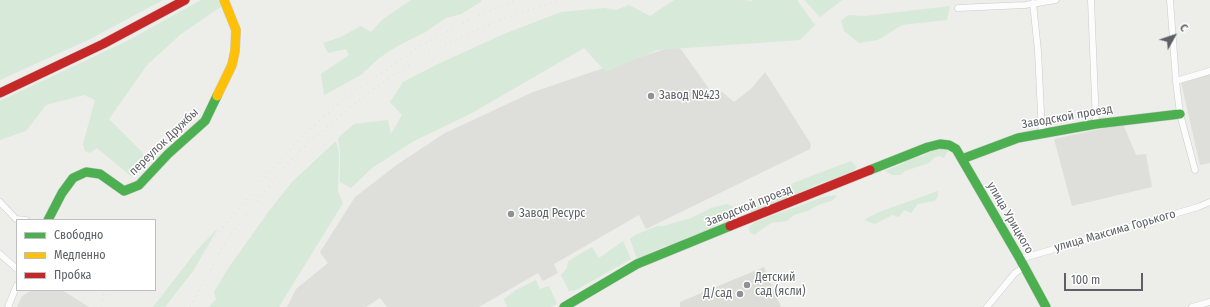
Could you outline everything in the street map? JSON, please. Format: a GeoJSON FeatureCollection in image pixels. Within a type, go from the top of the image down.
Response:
{"type":"FeatureCollection","features":[{"type":"Feature","properties":{"kind":"street"},"geometry":{"type":"LineString","coordinates":[[0,93],[103,44],[185,0]]}},
{"type":"Feature","properties":{"kind":"street","name":"переулок Дружбы"},"geometry":{"type":"LineString","coordinates":[[49,219],[62,193],[73,178],[86,172],[100,174],[124,191],[139,185],[168,154],[205,121],[232,65],[235,52],[236,30],[224,0]]}},
{"type":"Feature","properties":{"kind":"street"},"geometry":{"type":"LineString","coordinates":[[958,8],[1025,5],[1056,0]]}},
{"type":"Feature","properties":{"kind":"street"},"geometry":{"type":"LineString","coordinates":[[1091,0],[1096,124]]}},
{"type":"Feature","properties":{"kind":"street"},"geometry":{"type":"LineString","coordinates":[[1170,0],[1180,114],[1196,170]]}},
{"type":"Feature","properties":{"kind":"street"},"geometry":{"type":"LineString","coordinates":[[1033,3],[1038,51],[1042,134]]}},
{"type":"Feature","properties":{"kind":"street"},"geometry":{"type":"LineString","coordinates":[[1176,81],[1210,71]]}},
{"type":"Feature","properties":{"kind":"street","name":"Заводской проезд"},"geometry":{"type":"LineString","coordinates":[[962,159],[1018,138],[1096,124],[1180,114]]}},
{"type":"Feature","properties":{"kind":"street","name":"Заводской проезд"},"geometry":{"type":"LineString","coordinates":[[564,307],[637,264],[928,146],[940,144],[949,145]]}},
{"type":"Feature","properties":{"kind":"street","name":"улица Урицкого"},"geometry":{"type":"LineString","coordinates":[[949,145],[956,149],[962,159],[1046,307]]}},
{"type":"Feature","properties":{"kind":"street"},"geometry":{"type":"LineString","coordinates":[[0,202],[16,219]]}},
{"type":"Feature","properties":{"kind":"street","name":"улица Максима Горького"},"geometry":{"type":"LineString","coordinates":[[987,307],[1022,263],[1210,202]]}},
{"type":"Feature","properties":{"kind":"street"},"geometry":{"type":"LineString","coordinates":[[0,254],[16,268]]}},
{"type":"Feature","properties":{"kind":"street"},"geometry":{"type":"LineString","coordinates":[[8,307],[16,287]]}},
{"type":"Feature","properties":{"kind":"street"},"geometry":{"type":"LineString","coordinates":[[1192,307],[1210,302]]}},
{"type":"Feature","properties":{"kind":"shaded area"},"geometry":{"type":"Polygon","coordinates":[[[678,45],[712,93],[721,91],[734,102],[752,88],[765,72],[811,144],[810,149],[646,229],[639,215],[554,264],[558,273],[543,281],[538,273],[479,307],[387,307],[380,298],[366,307],[287,307],[296,289],[328,263],[320,252],[355,197],[398,164],[445,133],[533,92],[678,45]]]}},
{"type":"Feature","properties":{"kind":"shaded area"},"geometry":{"type":"Polygon","coordinates":[[[1210,72],[1210,163],[1200,165],[1181,82],[1210,72]]]}},
{"type":"Feature","properties":{"kind":"shaded area"},"geometry":{"type":"Polygon","coordinates":[[[1123,124],[1136,155],[1146,154],[1152,187],[1072,206],[1054,139],[1123,124]]]}},
{"type":"Feature","properties":{"kind":"shaded area","name":"Детский сад (ясли)"},"geometry":{"type":"Polygon","coordinates":[[[764,267],[781,307],[680,307],[680,302],[764,267]]]}},
{"type":"Feature","properties":{"kind":"shaded area"},"geometry":{"type":"Polygon","coordinates":[[[30,291],[64,291],[89,307],[17,307],[22,296],[30,291]]]}},
{"type":"Feature","properties":{"kind":"green space"},"geometry":{"type":"Polygon","coordinates":[[[0,0],[163,0],[90,39],[0,80],[0,0]]]}},
{"type":"Feature","properties":{"kind":"green space"},"geometry":{"type":"Polygon","coordinates":[[[201,0],[218,0],[222,6],[181,34],[147,65],[109,119],[142,152],[145,160],[132,177],[97,148],[90,153],[85,151],[83,144],[95,100],[84,95],[46,105],[26,131],[0,140],[0,101],[129,40],[201,0]]]}},
{"type":"Feature","properties":{"kind":"green space"},"geometry":{"type":"Polygon","coordinates":[[[411,0],[482,1],[461,14],[446,18],[427,31],[394,48],[378,59],[361,75],[324,95],[321,74],[349,55],[346,49],[328,53],[323,43],[341,37],[361,26],[371,32],[383,19],[411,0]]]}},
{"type":"Feature","properties":{"kind":"green space"},"geometry":{"type":"Polygon","coordinates":[[[674,0],[797,0],[815,25],[800,40],[657,50],[606,72],[584,48],[472,113],[414,141],[372,168],[351,188],[340,182],[340,150],[338,138],[354,124],[388,120],[391,134],[402,115],[390,102],[403,82],[438,64],[504,34],[561,12],[605,8],[616,10],[629,5],[650,16],[674,0]]]}},
{"type":"Feature","properties":{"kind":"green space"},"geometry":{"type":"Polygon","coordinates":[[[804,0],[842,0],[820,17],[804,0]]]}},
{"type":"Feature","properties":{"kind":"green space"},"geometry":{"type":"Polygon","coordinates":[[[950,6],[947,20],[902,25],[878,40],[859,43],[844,31],[841,21],[848,15],[865,16],[950,6]]]}},
{"type":"Feature","properties":{"kind":"green space"},"geometry":{"type":"Polygon","coordinates":[[[336,141],[339,153],[338,192],[343,203],[279,307],[209,307],[216,299],[214,292],[227,270],[269,211],[292,182],[336,141]]]}},
{"type":"Feature","properties":{"kind":"green space"},"geometry":{"type":"Polygon","coordinates":[[[935,149],[949,149],[944,158],[939,156],[935,157],[929,163],[905,171],[900,175],[892,175],[885,171],[902,164],[909,159],[923,156],[935,149]]]}},
{"type":"Feature","properties":{"kind":"green space"},"geometry":{"type":"Polygon","coordinates":[[[851,161],[857,167],[851,173],[816,185],[752,214],[750,211],[754,206],[783,193],[793,183],[851,161]]]}},
{"type":"Feature","properties":{"kind":"green space"},"geometry":{"type":"Polygon","coordinates":[[[938,191],[938,196],[935,201],[918,204],[911,213],[904,210],[899,217],[892,215],[875,224],[864,220],[879,212],[938,191]]]}},
{"type":"Feature","properties":{"kind":"green space"},"geometry":{"type":"Polygon","coordinates":[[[837,195],[831,201],[794,215],[787,221],[771,223],[754,235],[749,231],[749,227],[755,222],[823,197],[837,195]]]}},
{"type":"Feature","properties":{"kind":"green space"},"geometry":{"type":"Polygon","coordinates":[[[727,204],[732,206],[734,211],[735,216],[731,220],[721,222],[711,229],[688,237],[675,245],[665,246],[637,259],[630,239],[635,235],[657,226],[663,226],[691,218],[711,208],[727,204]]]}},
{"type":"Feature","properties":{"kind":"green space"},"geometry":{"type":"Polygon","coordinates":[[[218,228],[193,271],[165,307],[153,307],[198,249],[218,228]]]}},
{"type":"Feature","properties":{"kind":"green space"},"geometry":{"type":"Polygon","coordinates":[[[623,241],[631,259],[576,290],[569,291],[561,275],[567,268],[568,261],[592,247],[599,258],[623,241]]]}},
{"type":"Feature","properties":{"kind":"green space"},"geometry":{"type":"Polygon","coordinates":[[[536,280],[540,289],[549,286],[557,304],[551,307],[507,307],[504,299],[516,290],[536,280]]]}},
{"type":"Feature","properties":{"kind":"railway"},"geometry":{"type":"LineString","coordinates":[[159,307],[272,169],[302,136],[344,99],[420,46],[477,16],[517,0]]}},
{"type":"Feature","properties":{"kind":"railway"},"geometry":{"type":"LineString","coordinates":[[190,307],[229,236],[281,171],[309,142],[373,89],[420,58],[497,21],[558,0]]}},
{"type":"Feature","properties":{"kind":"railway"},"geometry":{"type":"LineString","coordinates":[[102,307],[104,291]]}},
{"type":"Feature","properties":{"kind":"traffic: fast"},"geometry":{"type":"LineString","coordinates":[[49,219],[62,193],[73,178],[86,172],[100,174],[124,191],[139,185],[168,154],[205,121],[217,96]]}},
{"type":"Feature","properties":{"kind":"traffic: fast"},"geometry":{"type":"LineString","coordinates":[[962,159],[1018,138],[1096,124],[1180,114]]}},
{"type":"Feature","properties":{"kind":"traffic: fast"},"geometry":{"type":"LineString","coordinates":[[870,170],[928,147],[940,144],[949,145],[956,149],[1046,307]]}},
{"type":"Feature","properties":{"kind":"traffic: fast"},"geometry":{"type":"LineString","coordinates":[[564,307],[637,264],[730,226]]}},
{"type":"Feature","properties":{"kind":"traffic: slow"},"geometry":{"type":"LineString","coordinates":[[217,96],[232,65],[235,51],[236,30],[224,0]]}},
{"type":"Feature","properties":{"kind":"traffic: jam"},"geometry":{"type":"LineString","coordinates":[[0,93],[103,44],[185,0]]}},
{"type":"Feature","properties":{"kind":"traffic: jam"},"geometry":{"type":"LineString","coordinates":[[730,226],[870,170]]}},
{"type":"Feature","properties":{"kind":"place","name":"Завод №423"},"geometry":{"type":"Point","coordinates":[651,96]}},
{"type":"Feature","properties":{"kind":"place","name":"Завод Ресурс"},"geometry":{"type":"Point","coordinates":[511,214]}},
{"type":"Feature","properties":{"kind":"place","name":"Детский сад (ясли)"},"geometry":{"type":"Point","coordinates":[747,285]}},
{"type":"Feature","properties":{"kind":"place","name":"Д/сад"},"geometry":{"type":"Point","coordinates":[740,294]}}]}
